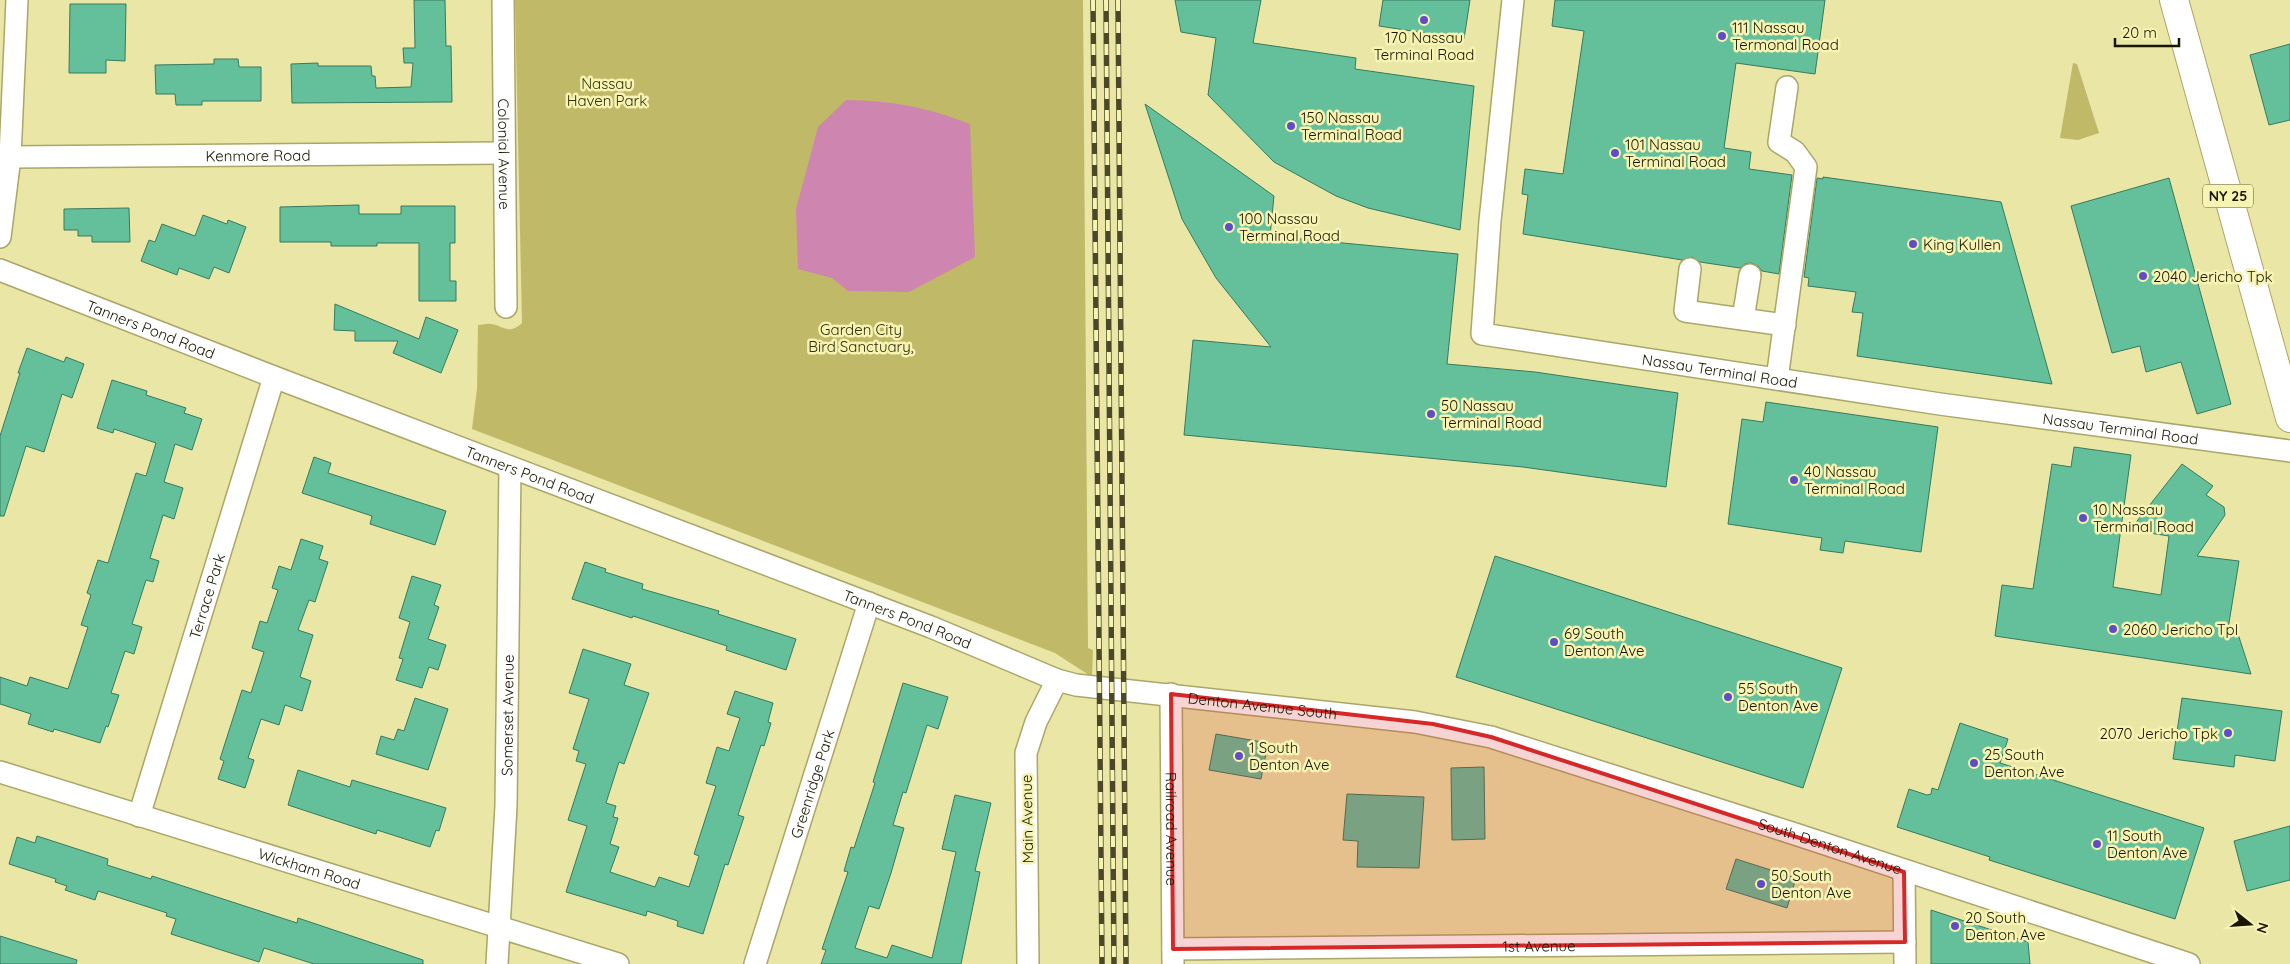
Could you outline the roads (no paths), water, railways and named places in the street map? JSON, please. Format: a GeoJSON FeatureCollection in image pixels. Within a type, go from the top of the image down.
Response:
{"type":"FeatureCollection","features":[{"type":"Feature","properties":{"kind":"main road","name":"NY 25"},"geometry":{"type":"LineString","coordinates":[[2174,0],[2290,418]]}},
{"type":"Feature","properties":{"kind":"street"},"geometry":{"type":"LineString","coordinates":[[0,238],[10,157],[17,0]]}},
{"type":"Feature","properties":{"kind":"street","name":"Colonial Avenue"},"geometry":{"type":"LineString","coordinates":[[503,0],[506,307]]}},
{"type":"Feature","properties":{"kind":"street","name":"Nassau Terminal Road"},"geometry":{"type":"LineString","coordinates":[[1513,0],[1490,221],[1482,334],[1940,404],[2290,451]]}},
{"type":"Feature","properties":{"kind":"street"},"geometry":{"type":"LineString","coordinates":[[1777,380],[1806,167],[1795,152],[1779,142],[1787,87]]}},
{"type":"Feature","properties":{"kind":"street","name":"Kenmore Road"},"geometry":{"type":"LineString","coordinates":[[10,157],[504,153]]}},
{"type":"Feature","properties":{"kind":"street"},"geometry":{"type":"LineString","coordinates":[[1690,269],[1685,312],[1785,325]]}},
{"type":"Feature","properties":{"kind":"street","name":"Tanners Pond Road"},"geometry":{"type":"LineString","coordinates":[[0,270],[274,377],[869,603],[1057,680]]}},
{"type":"Feature","properties":{"kind":"street"},"geometry":{"type":"LineString","coordinates":[[1743,319],[1750,275]]}},
{"type":"Feature","properties":{"kind":"street","name":"Terrace Park"},"geometry":{"type":"LineString","coordinates":[[139,816],[274,377]]}},
{"type":"Feature","properties":{"kind":"street","name":"Somerset Avenue"},"geometry":{"type":"LineString","coordinates":[[497,964],[506,806],[510,467]]}},
{"type":"Feature","properties":{"kind":"street","name":"Greenridge Park"},"geometry":{"type":"LineString","coordinates":[[755,964],[869,603]]}},
{"type":"Feature","properties":{"kind":"street","name":"Denton Avenue South"},"geometry":{"type":"LineString","coordinates":[[1057,680],[1076,685],[1433,724],[1468,732]]}},
{"type":"Feature","properties":{"kind":"street","name":"Main Avenue"},"geometry":{"type":"LineString","coordinates":[[1028,964],[1026,753],[1036,722],[1057,680]]}},
{"type":"Feature","properties":{"kind":"street","name":"Railroad Avenue"},"geometry":{"type":"LineString","coordinates":[[1172,694],[1173,956]]}},
{"type":"Feature","properties":{"kind":"street","name":"South Denton Avenue"},"geometry":{"type":"LineString","coordinates":[[1468,732],[1491,737],[1757,822],[1904,872],[2190,964]]}},
{"type":"Feature","properties":{"kind":"street","name":"Wickham Road"},"geometry":{"type":"LineString","coordinates":[[0,772],[618,964]]}},
{"type":"Feature","properties":{"kind":"street"},"geometry":{"type":"LineString","coordinates":[[1904,872],[1905,964]]}},
{"type":"Feature","properties":{"kind":"street","name":"1st Avenue"},"geometry":{"type":"LineString","coordinates":[[1173,956],[1905,942]]}},
{"type":"Feature","properties":{"kind":"railway"},"geometry":{"type":"LineString","coordinates":[[1093,0],[1102,964]]}},
{"type":"Feature","properties":{"kind":"railway"},"geometry":{"type":"LineString","coordinates":[[1106,0],[1114,964]]}},
{"type":"Feature","properties":{"kind":"railway"},"geometry":{"type":"LineString","coordinates":[[1118,0],[1126,964]]}},
{"type":"Feature","properties":{"kind":"place","name":"170 Nassau Terminal Road"},"geometry":{"type":"Point","coordinates":[1424,20]}},
{"type":"Feature","properties":{"kind":"place","name":"111 Nassau Termonal Road"},"geometry":{"type":"Point","coordinates":[1722,36]}},
{"type":"Feature","properties":{"kind":"place","name":"150 Nassau Terminal Road"},"geometry":{"type":"Point","coordinates":[1291,126]}},
{"type":"Feature","properties":{"kind":"place","name":"101 Nassau Terminal Road"},"geometry":{"type":"Point","coordinates":[1615,153]}},
{"type":"Feature","properties":{"kind":"place","name":"100 Nassau Terminal Road"},"geometry":{"type":"Point","coordinates":[1229,227]}},
{"type":"Feature","properties":{"kind":"place","name":"King Kullen"},"geometry":{"type":"Point","coordinates":[1913,244]}},
{"type":"Feature","properties":{"kind":"place","name":"2040 Jericho Tpk"},"geometry":{"type":"Point","coordinates":[2143,276]}},
{"type":"Feature","properties":{"kind":"place","name":"50 Nassau Terminal Road"},"geometry":{"type":"Point","coordinates":[1431,414]}},
{"type":"Feature","properties":{"kind":"place","name":"40 Nassau Terminal Road"},"geometry":{"type":"Point","coordinates":[1794,480]}},
{"type":"Feature","properties":{"kind":"place","name":"10 Nassau Terminal Road"},"geometry":{"type":"Point","coordinates":[2083,518]}},
{"type":"Feature","properties":{"kind":"place","name":"2060 Jericho Tpl"},"geometry":{"type":"Point","coordinates":[2113,629]}},
{"type":"Feature","properties":{"kind":"place","name":"69 South Denton Ave"},"geometry":{"type":"Point","coordinates":[1554,642]}},
{"type":"Feature","properties":{"kind":"place","name":"55 South Denton Ave"},"geometry":{"type":"Point","coordinates":[1728,697]}},
{"type":"Feature","properties":{"kind":"place","name":"2070 Jericho Tpk"},"geometry":{"type":"Point","coordinates":[2228,733]}},
{"type":"Feature","properties":{"kind":"place","name":"1 South Denton Ave"},"geometry":{"type":"Point","coordinates":[1239,756]}},
{"type":"Feature","properties":{"kind":"place","name":"25 South Denton Ave"},"geometry":{"type":"Point","coordinates":[1974,763]}},
{"type":"Feature","properties":{"kind":"place","name":"11 South Denton Ave"},"geometry":{"type":"Point","coordinates":[2097,844]}},
{"type":"Feature","properties":{"kind":"place","name":"50 South Denton Ave"},"geometry":{"type":"Point","coordinates":[1761,884]}},
{"type":"Feature","properties":{"kind":"place","name":"20 South Denton Ave"},"geometry":{"type":"Point","coordinates":[1955,926]}},
{"type":"Feature","properties":{"kind":"park label","name":"Nassau Haven Park"},"geometry":{"type":"Point","coordinates":[607,92]}},
{"type":"Feature","properties":{"kind":"park label","name":"Garden City Bird Sanctuary,"},"geometry":{"type":"Point","coordinates":[861,338]}}]}
